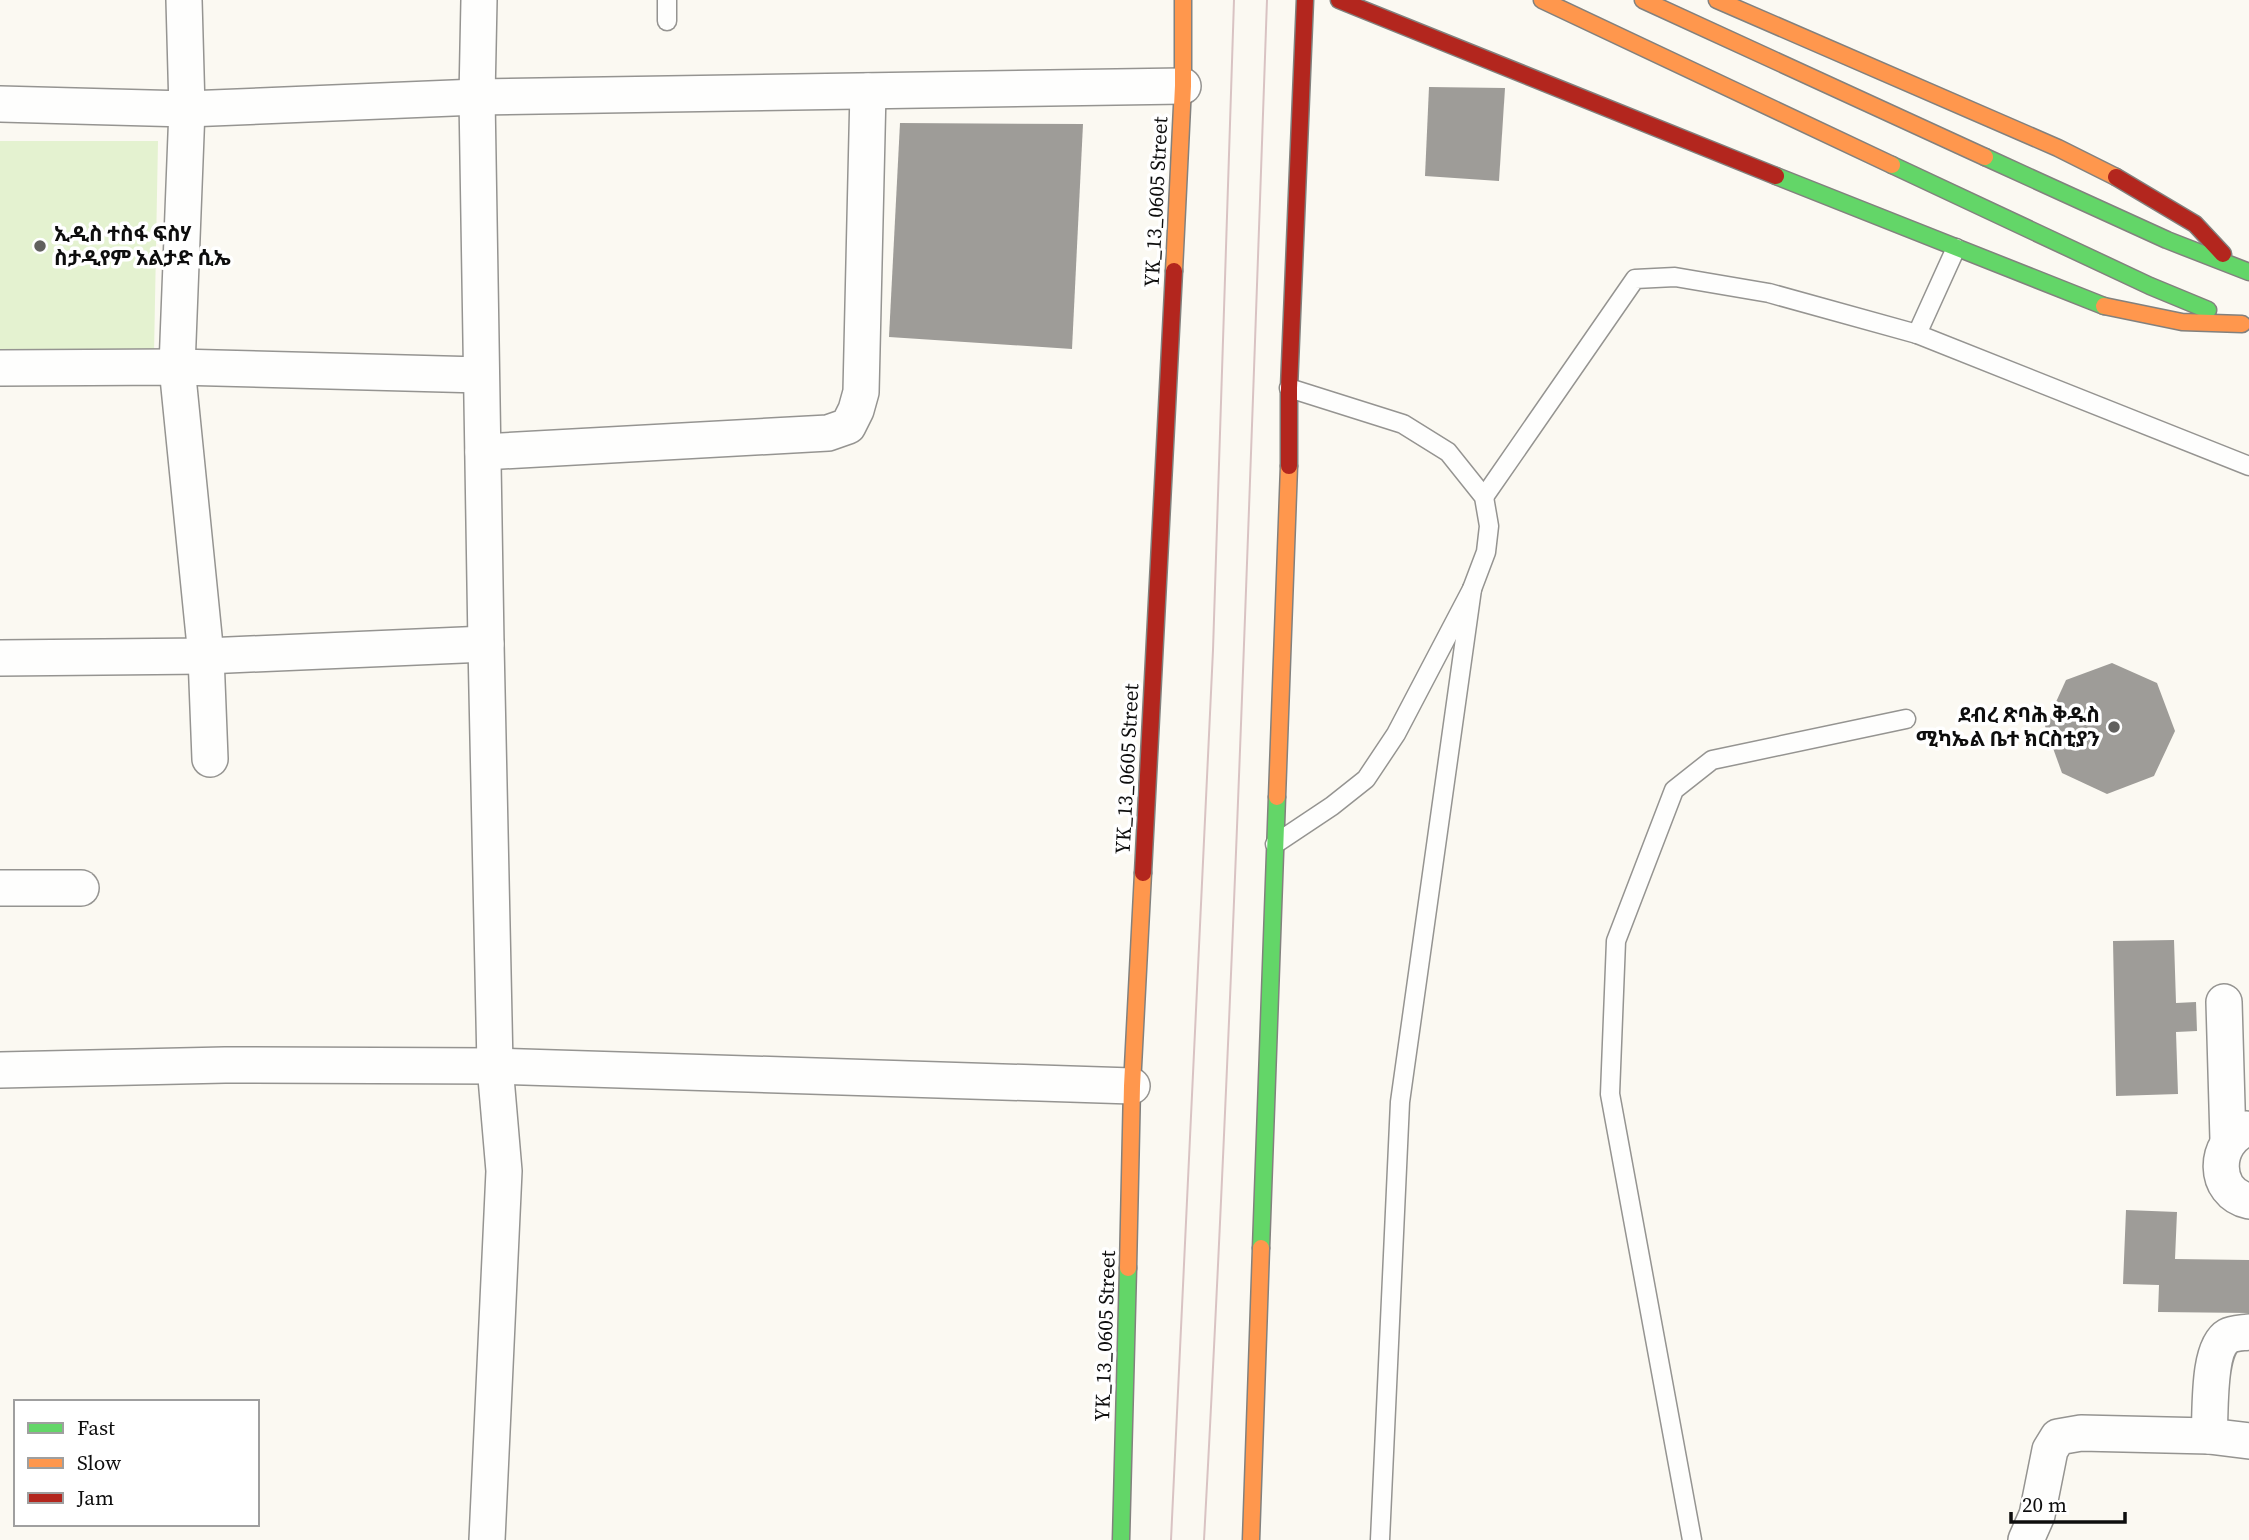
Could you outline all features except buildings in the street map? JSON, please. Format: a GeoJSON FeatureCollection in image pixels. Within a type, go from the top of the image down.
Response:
{"type":"FeatureCollection","features":[{"type":"Feature","properties":{"kind":"main road","name":"YK_13_0605 Street"},"geometry":{"type":"LineString","coordinates":[[1121,1540],[1132,1086],[1183,86],[1183,0]]}},
{"type":"Feature","properties":{"kind":"main road"},"geometry":{"type":"LineString","coordinates":[[1251,1540],[1290,451],[1289,388],[1305,0]]}},
{"type":"Feature","properties":{"kind":"main road"},"geometry":{"type":"LineString","coordinates":[[1339,0],[2097,305],[2182,322],[2246,325]]}},
{"type":"Feature","properties":{"kind":"main road"},"geometry":{"type":"LineString","coordinates":[[1542,0],[2150,286],[2246,325]]}},
{"type":"Feature","properties":{"kind":"main road"},"geometry":{"type":"LineString","coordinates":[[1643,0],[2167,240],[2242,269]]}},
{"type":"Feature","properties":{"kind":"main road"},"geometry":{"type":"LineString","coordinates":[[1717,0],[2058,148],[2132,185],[2195,224],[2242,269]]}},
{"type":"Feature","properties":{"kind":"street"},"geometry":{"type":"LineString","coordinates":[[184,0],[187,108],[177,367],[206,656],[210,759]]}},
{"type":"Feature","properties":{"kind":"street"},"geometry":{"type":"LineString","coordinates":[[480,0],[477,97],[486,644],[495,1066],[504,1171],[487,1540]]}},
{"type":"Feature","properties":{"kind":"street"},"geometry":{"type":"LineString","coordinates":[[0,104],[187,108],[477,97],[1183,86]]}},
{"type":"Feature","properties":{"kind":"street"},"geometry":{"type":"LineString","coordinates":[[483,452],[828,433],[848,426],[861,392],[868,91]]}},
{"type":"Feature","properties":{"kind":"street"},"geometry":{"type":"LineString","coordinates":[[0,368],[177,367],[481,374]]}},
{"type":"Feature","properties":{"kind":"street"},"geometry":{"type":"LineString","coordinates":[[0,657],[206,656],[486,644]]}},
{"type":"Feature","properties":{"kind":"street"},"geometry":{"type":"LineString","coordinates":[[0,888],[81,888]]}},
{"type":"Feature","properties":{"kind":"street"},"geometry":{"type":"LineString","coordinates":[[2224,1002],[2239,1134],[2221,1156],[2221,1173],[2228,1189],[2242,1200],[2249,1201]]}},
{"type":"Feature","properties":{"kind":"street"},"geometry":{"type":"LineString","coordinates":[[0,1070],[225,1065],[495,1066],[1132,1086]]}},
{"type":"Feature","properties":{"kind":"street"},"geometry":{"type":"LineString","coordinates":[[2209,1436],[2217,1348],[2228,1336],[2249,1332]]}},
{"type":"Feature","properties":{"kind":"street"},"geometry":{"type":"LineString","coordinates":[[2026,1540],[2037,1516],[2050,1450],[2058,1437],[2081,1433],[2209,1436],[2249,1441]]}},
{"type":"Feature","properties":{"kind":"lane"},"geometry":{"type":"LineString","coordinates":[[667,0],[667,21]]}},
{"type":"Feature","properties":{"kind":"lane"},"geometry":{"type":"LineString","coordinates":[[1917,334],[1956,248]]}},
{"type":"Feature","properties":{"kind":"lane"},"geometry":{"type":"LineString","coordinates":[[1484,497],[1635,279],[1675,277],[1769,293],[1917,334],[2249,466]]}},
{"type":"Feature","properties":{"kind":"lane"},"geometry":{"type":"LineString","coordinates":[[1275,844],[1332,806],[1366,779],[1396,734],[1472,589],[1486,552],[1489,526],[1484,497],[1448,452],[1403,424],[1289,388]]}},
{"type":"Feature","properties":{"kind":"lane"},"geometry":{"type":"LineString","coordinates":[[1380,1540],[1400,1102],[1472,589]]}},
{"type":"Feature","properties":{"kind":"lane"},"geometry":{"type":"LineString","coordinates":[[1692,1540],[1610,1094],[1616,941],[1674,790],[1712,760],[1906,719]]}},
{"type":"Feature","properties":{"kind":"green space"},"geometry":{"type":"Polygon","coordinates":[[[0,141],[158,141],[154,354],[0,354],[0,141]]]}},
{"type":"Feature","properties":{"kind":"tram line"},"geometry":{"type":"LineString","coordinates":[[1171,1540],[1213,650],[1234,0]]}},
{"type":"Feature","properties":{"kind":"tram line"},"geometry":{"type":"LineString","coordinates":[[1204,1540],[1247,577],[1267,0]]}},
{"type":"Feature","properties":{"kind":"traffic: fast"},"geometry":{"type":"LineString","coordinates":[[1985,157],[2167,240],[2249,272]]}},
{"type":"Feature","properties":{"kind":"traffic: fast"},"geometry":{"type":"LineString","coordinates":[[1892,165],[2150,286],[2208,310]]}},
{"type":"Feature","properties":{"kind":"traffic: fast"},"geometry":{"type":"LineString","coordinates":[[1776,176],[2104,306]]}},
{"type":"Feature","properties":{"kind":"traffic: fast"},"geometry":{"type":"LineString","coordinates":[[1261,1248],[1277,797]]}},
{"type":"Feature","properties":{"kind":"traffic: fast"},"geometry":{"type":"LineString","coordinates":[[1121,1540],[1128,1268]]}},
{"type":"Feature","properties":{"kind":"traffic: slow"},"geometry":{"type":"LineString","coordinates":[[1174,271],[1183,86],[1183,0]]}},
{"type":"Feature","properties":{"kind":"traffic: slow"},"geometry":{"type":"LineString","coordinates":[[1542,0],[1892,165]]}},
{"type":"Feature","properties":{"kind":"traffic: slow"},"geometry":{"type":"LineString","coordinates":[[1643,0],[1985,157]]}},
{"type":"Feature","properties":{"kind":"traffic: slow"},"geometry":{"type":"LineString","coordinates":[[1717,0],[2058,148],[2116,177]]}},
{"type":"Feature","properties":{"kind":"traffic: slow"},"geometry":{"type":"LineString","coordinates":[[2104,306],[2182,322],[2242,324]]}},
{"type":"Feature","properties":{"kind":"traffic: slow"},"geometry":{"type":"LineString","coordinates":[[1277,797],[1289,466]]}},
{"type":"Feature","properties":{"kind":"traffic: slow"},"geometry":{"type":"LineString","coordinates":[[1128,1268],[1132,1086],[1143,873]]}},
{"type":"Feature","properties":{"kind":"traffic: slow"},"geometry":{"type":"LineString","coordinates":[[1251,1540],[1261,1248]]}},
{"type":"Feature","properties":{"kind":"traffic: jam"},"geometry":{"type":"LineString","coordinates":[[1289,466],[1289,388],[1305,0]]}},
{"type":"Feature","properties":{"kind":"traffic: jam"},"geometry":{"type":"LineString","coordinates":[[1339,0],[1776,176]]}},
{"type":"Feature","properties":{"kind":"traffic: jam"},"geometry":{"type":"LineString","coordinates":[[2116,177],[2195,224],[2223,254]]}},
{"type":"Feature","properties":{"kind":"traffic: jam"},"geometry":{"type":"LineString","coordinates":[[1143,873],[1174,271]]}},
{"type":"Feature","properties":{"kind":"place","name":"ኢዲስ ተስፋ ፍስሃ ስታዲየም አልታድ ሲኤ"},"geometry":{"type":"Point","coordinates":[40,246]}},
{"type":"Feature","properties":{"kind":"place","name":"ደብረ ጽባሕ ቅዱስ ሚካኤል ቤተ ክርስቲያን"},"geometry":{"type":"Point","coordinates":[2114,727]}}]}
